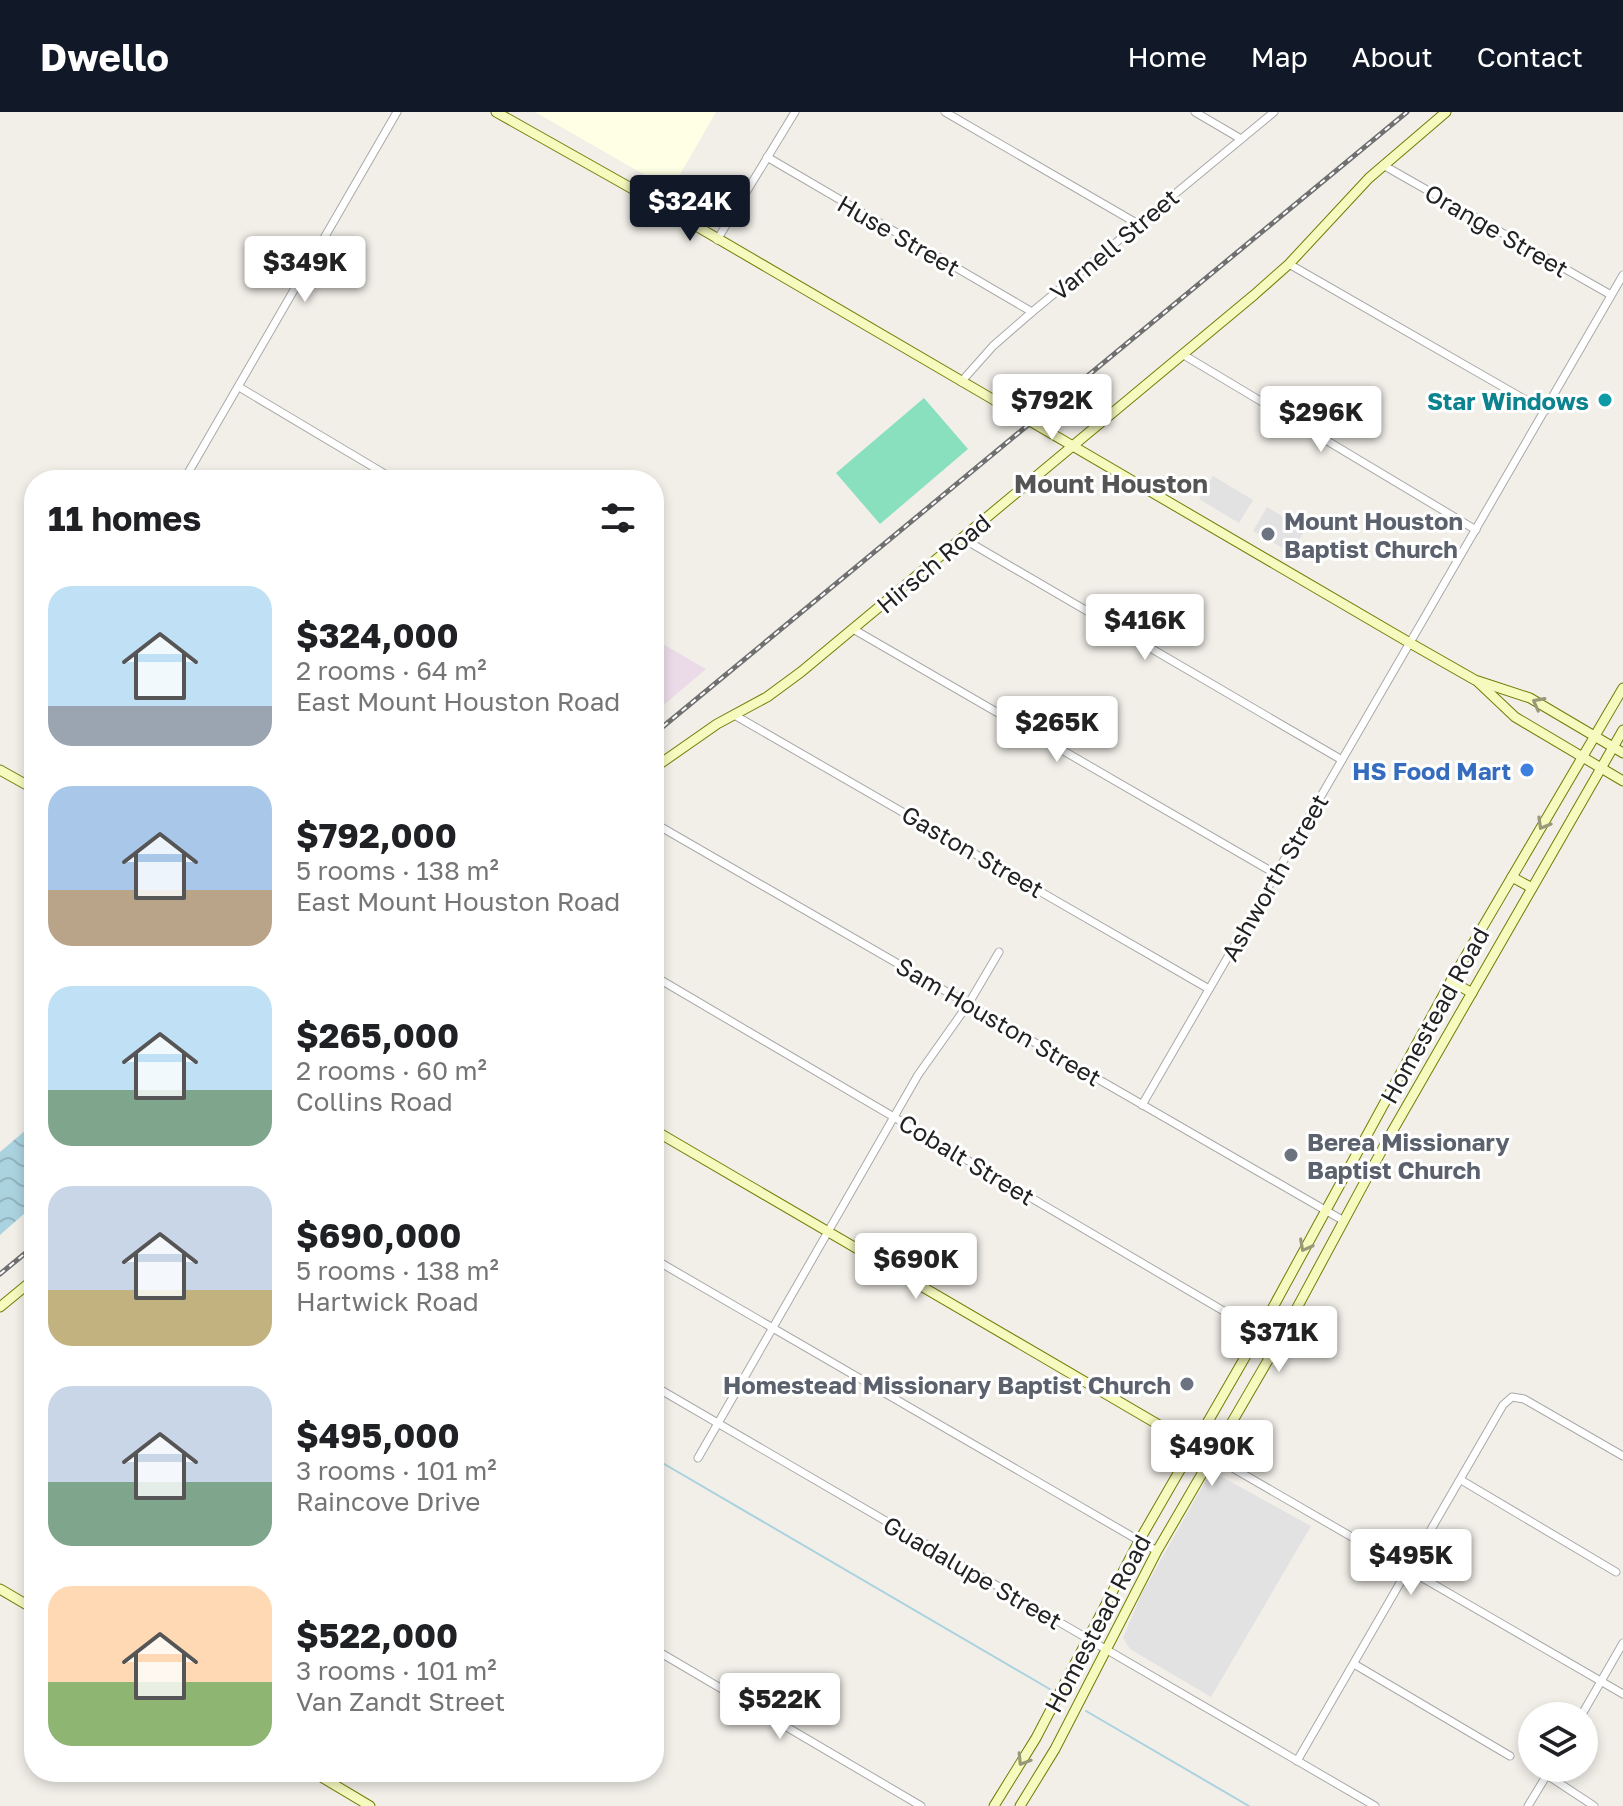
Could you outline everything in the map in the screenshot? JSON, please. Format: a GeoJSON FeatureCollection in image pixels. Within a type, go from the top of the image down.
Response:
{"type":"FeatureCollection","features":[{"type":"Feature","properties":{"kind":"main road"},"geometry":{"type":"LineString","coordinates":[[496,112],[1475,680],[1530,698],[1623,753]]}},
{"type":"Feature","properties":{"kind":"main road","name":"Hirsch Road"},"geometry":{"type":"LineString","coordinates":[[664,761],[717,724],[736,716],[778,689],[853,629],[1289,264],[1383,165],[1446,112]]}},
{"type":"Feature","properties":{"kind":"main road"},"geometry":{"type":"LineString","coordinates":[[1475,680],[1515,717],[1623,781]]}},
{"type":"Feature","properties":{"kind":"main road","name":"Homestead Road"},"geometry":{"type":"LineString","coordinates":[[994,1806],[1036,1738],[1139,1541],[1259,1333],[1451,981],[1623,688]]}},
{"type":"Feature","properties":{"kind":"main road","name":"Homestead Road"},"geometry":{"type":"LineString","coordinates":[[1020,1806],[1055,1749],[1157,1551],[1278,1343],[1403,1112],[1623,730]]}},
{"type":"Feature","properties":{"kind":"main road"},"geometry":{"type":"LineString","coordinates":[[0,770],[24,783]]}},
{"type":"Feature","properties":{"kind":"main road"},"geometry":{"type":"LineString","coordinates":[[1512,877],[1532,888]]}},
{"type":"Feature","properties":{"kind":"main road"},"geometry":{"type":"LineString","coordinates":[[1451,981],[1472,993]]}},
{"type":"Feature","properties":{"kind":"main road"},"geometry":{"type":"LineString","coordinates":[[1383,1104],[1403,1112]]}},
{"type":"Feature","properties":{"kind":"main road"},"geometry":{"type":"LineString","coordinates":[[664,1136],[1212,1456]]}},
{"type":"Feature","properties":{"kind":"main road"},"geometry":{"type":"LineString","coordinates":[[0,1307],[24,1288]]}},
{"type":"Feature","properties":{"kind":"main road"},"geometry":{"type":"LineString","coordinates":[[0,1589],[24,1603]]}},
{"type":"Feature","properties":{"kind":"main road"},"geometry":{"type":"LineString","coordinates":[[1036,1738],[1055,1749]]}},
{"type":"Feature","properties":{"kind":"main road"},"geometry":{"type":"LineString","coordinates":[[330,1782],[370,1806]]}},
{"type":"Feature","properties":{"kind":"street"},"geometry":{"type":"LineString","coordinates":[[190,470],[397,112]]}},
{"type":"Feature","properties":{"kind":"street"},"geometry":{"type":"LineString","coordinates":[[717,240],[795,112]]}},
{"type":"Feature","properties":{"kind":"street"},"geometry":{"type":"LineString","coordinates":[[945,112],[1138,224]]}},
{"type":"Feature","properties":{"kind":"street"},"geometry":{"type":"LineString","coordinates":[[1195,112],[1241,139]]}},
{"type":"Feature","properties":{"kind":"street","name":"Varnell Street"},"geometry":{"type":"LineString","coordinates":[[961,382],[993,346],[1032,312],[1274,112]]}},
{"type":"Feature","properties":{"kind":"street","name":"Huse Street"},"geometry":{"type":"LineString","coordinates":[[767,157],[1032,312]]}},
{"type":"Feature","properties":{"kind":"street","name":"Orange Street"},"geometry":{"type":"LineString","coordinates":[[1383,165],[1611,295]]}},
{"type":"Feature","properties":{"kind":"street"},"geometry":{"type":"LineString","coordinates":[[1289,264],[1545,411]]}},
{"type":"Feature","properties":{"kind":"street","name":"Ashworth Street"},"geometry":{"type":"LineString","coordinates":[[1142,1105],[1623,275]]}},
{"type":"Feature","properties":{"kind":"street"},"geometry":{"type":"LineString","coordinates":[[1182,354],[1476,530]]}},
{"type":"Feature","properties":{"kind":"street"},"geometry":{"type":"LineString","coordinates":[[239,387],[378,470]]}},
{"type":"Feature","properties":{"kind":"street"},"geometry":{"type":"LineString","coordinates":[[962,538],[1342,760]]}},
{"type":"Feature","properties":{"kind":"street"},"geometry":{"type":"LineString","coordinates":[[853,629],[1276,874]]}},
{"type":"Feature","properties":{"kind":"street","name":"Gaston Street"},"geometry":{"type":"LineString","coordinates":[[736,716],[1209,989]]}},
{"type":"Feature","properties":{"kind":"street","name":"Sam Houston Street"},"geometry":{"type":"LineString","coordinates":[[664,829],[1344,1221]]}},
{"type":"Feature","properties":{"kind":"street"},"geometry":{"type":"LineString","coordinates":[[698,1458],[918,1075],[969,1003],[999,952]]}},
{"type":"Feature","properties":{"kind":"street","name":"Cobalt Street"},"geometry":{"type":"LineString","coordinates":[[664,982],[1278,1343]]}},
{"type":"Feature","properties":{"kind":"street"},"geometry":{"type":"LineString","coordinates":[[664,1265],[1157,1551]]}},
{"type":"Feature","properties":{"kind":"street","name":"Guadalupe Street"},"geometry":{"type":"LineString","coordinates":[[664,1392],[1375,1806]]}},
{"type":"Feature","properties":{"kind":"street"},"geometry":{"type":"LineString","coordinates":[[1297,1761],[1497,1416],[1512,1397],[1524,1399],[1623,1456]]}},
{"type":"Feature","properties":{"kind":"street"},"geometry":{"type":"LineString","coordinates":[[1212,1456],[1623,1694]]}},
{"type":"Feature","properties":{"kind":"street"},"geometry":{"type":"LineString","coordinates":[[1461,1480],[1616,1572]]}},
{"type":"Feature","properties":{"kind":"street"},"geometry":{"type":"LineString","coordinates":[[1589,1702],[1623,1643]]}},
{"type":"Feature","properties":{"kind":"street"},"geometry":{"type":"LineString","coordinates":[[664,1655],[921,1806]]}},
{"type":"Feature","properties":{"kind":"street"},"geometry":{"type":"LineString","coordinates":[[1354,1664],[1510,1756]]}},
{"type":"Feature","properties":{"kind":"street"},"geometry":{"type":"LineString","coordinates":[[1528,1806],[1542,1782]]}},
{"type":"Feature","properties":{"kind":"street"},"geometry":{"type":"LineString","coordinates":[[1563,1782],[1594,1806]]}},
{"type":"Feature","properties":{"kind":"shaded area"},"geometry":{"type":"Polygon","coordinates":[[[535,112],[716,112],[671,190],[535,112]]]}},
{"type":"Feature","properties":{"kind":"shaded area"},"geometry":{"type":"Polygon","coordinates":[[[1213,476],[1253,500],[1239,523],[1199,499],[1213,476]]]}},
{"type":"Feature","properties":{"kind":"shaded area"},"geometry":{"type":"Polygon","coordinates":[[[1267,507],[1305,530],[1291,553],[1253,531],[1267,507]]]}},
{"type":"Feature","properties":{"kind":"shaded area"},"geometry":{"type":"Polygon","coordinates":[[[664,645],[706,669],[664,705],[664,645]]]}},
{"type":"Feature","properties":{"kind":"shaded area"},"geometry":{"type":"Polygon","coordinates":[[[1211,1471],[1311,1526],[1211,1697],[1130,1649],[1123,1638],[1141,1595],[1211,1471]]]}},
{"type":"Feature","properties":{"kind":"green space"},"geometry":{"type":"Polygon","coordinates":[[[924,398],[968,449],[880,524],[836,473],[924,398]]]}},
{"type":"Feature","properties":{"kind":"water"},"geometry":{"type":"Polygon","coordinates":[[[24,1132],[24,1214],[0,1235],[0,1152],[24,1132]]]}},
{"type":"Feature","properties":{"kind":"waterway"},"geometry":{"type":"LineString","coordinates":[[664,1464],[1053,1691]]}},
{"type":"Feature","properties":{"kind":"waterway"},"geometry":{"type":"LineString","coordinates":[[1086,1711],[1249,1806]]}},
{"type":"Feature","properties":{"kind":"railway"},"geometry":{"type":"LineString","coordinates":[[664,726],[1407,112]]}},
{"type":"Feature","properties":{"kind":"railway"},"geometry":{"type":"LineString","coordinates":[[0,1274],[24,1254]]}},
{"type":"Feature","properties":{"kind":"place","name":"Star Windows"},"geometry":{"type":"Point","coordinates":[1605,400]}},
{"type":"Feature","properties":{"kind":"place","name":"Mount Houston Baptist Church"},"geometry":{"type":"Point","coordinates":[1268,534]}},
{"type":"Feature","properties":{"kind":"place","name":"HS Food Mart"},"geometry":{"type":"Point","coordinates":[1527,770]}},
{"type":"Feature","properties":{"kind":"place","name":"Berea Missionary Baptist Church"},"geometry":{"type":"Point","coordinates":[1291,1155]}},
{"type":"Feature","properties":{"kind":"place","name":"Homestead Missionary Baptist Church"},"geometry":{"type":"Point","coordinates":[1187,1384]}},
{"type":"Feature","properties":{"kind":"district","name":"Mount Houston"},"geometry":{"type":"Point","coordinates":[1111,483]}}]}
